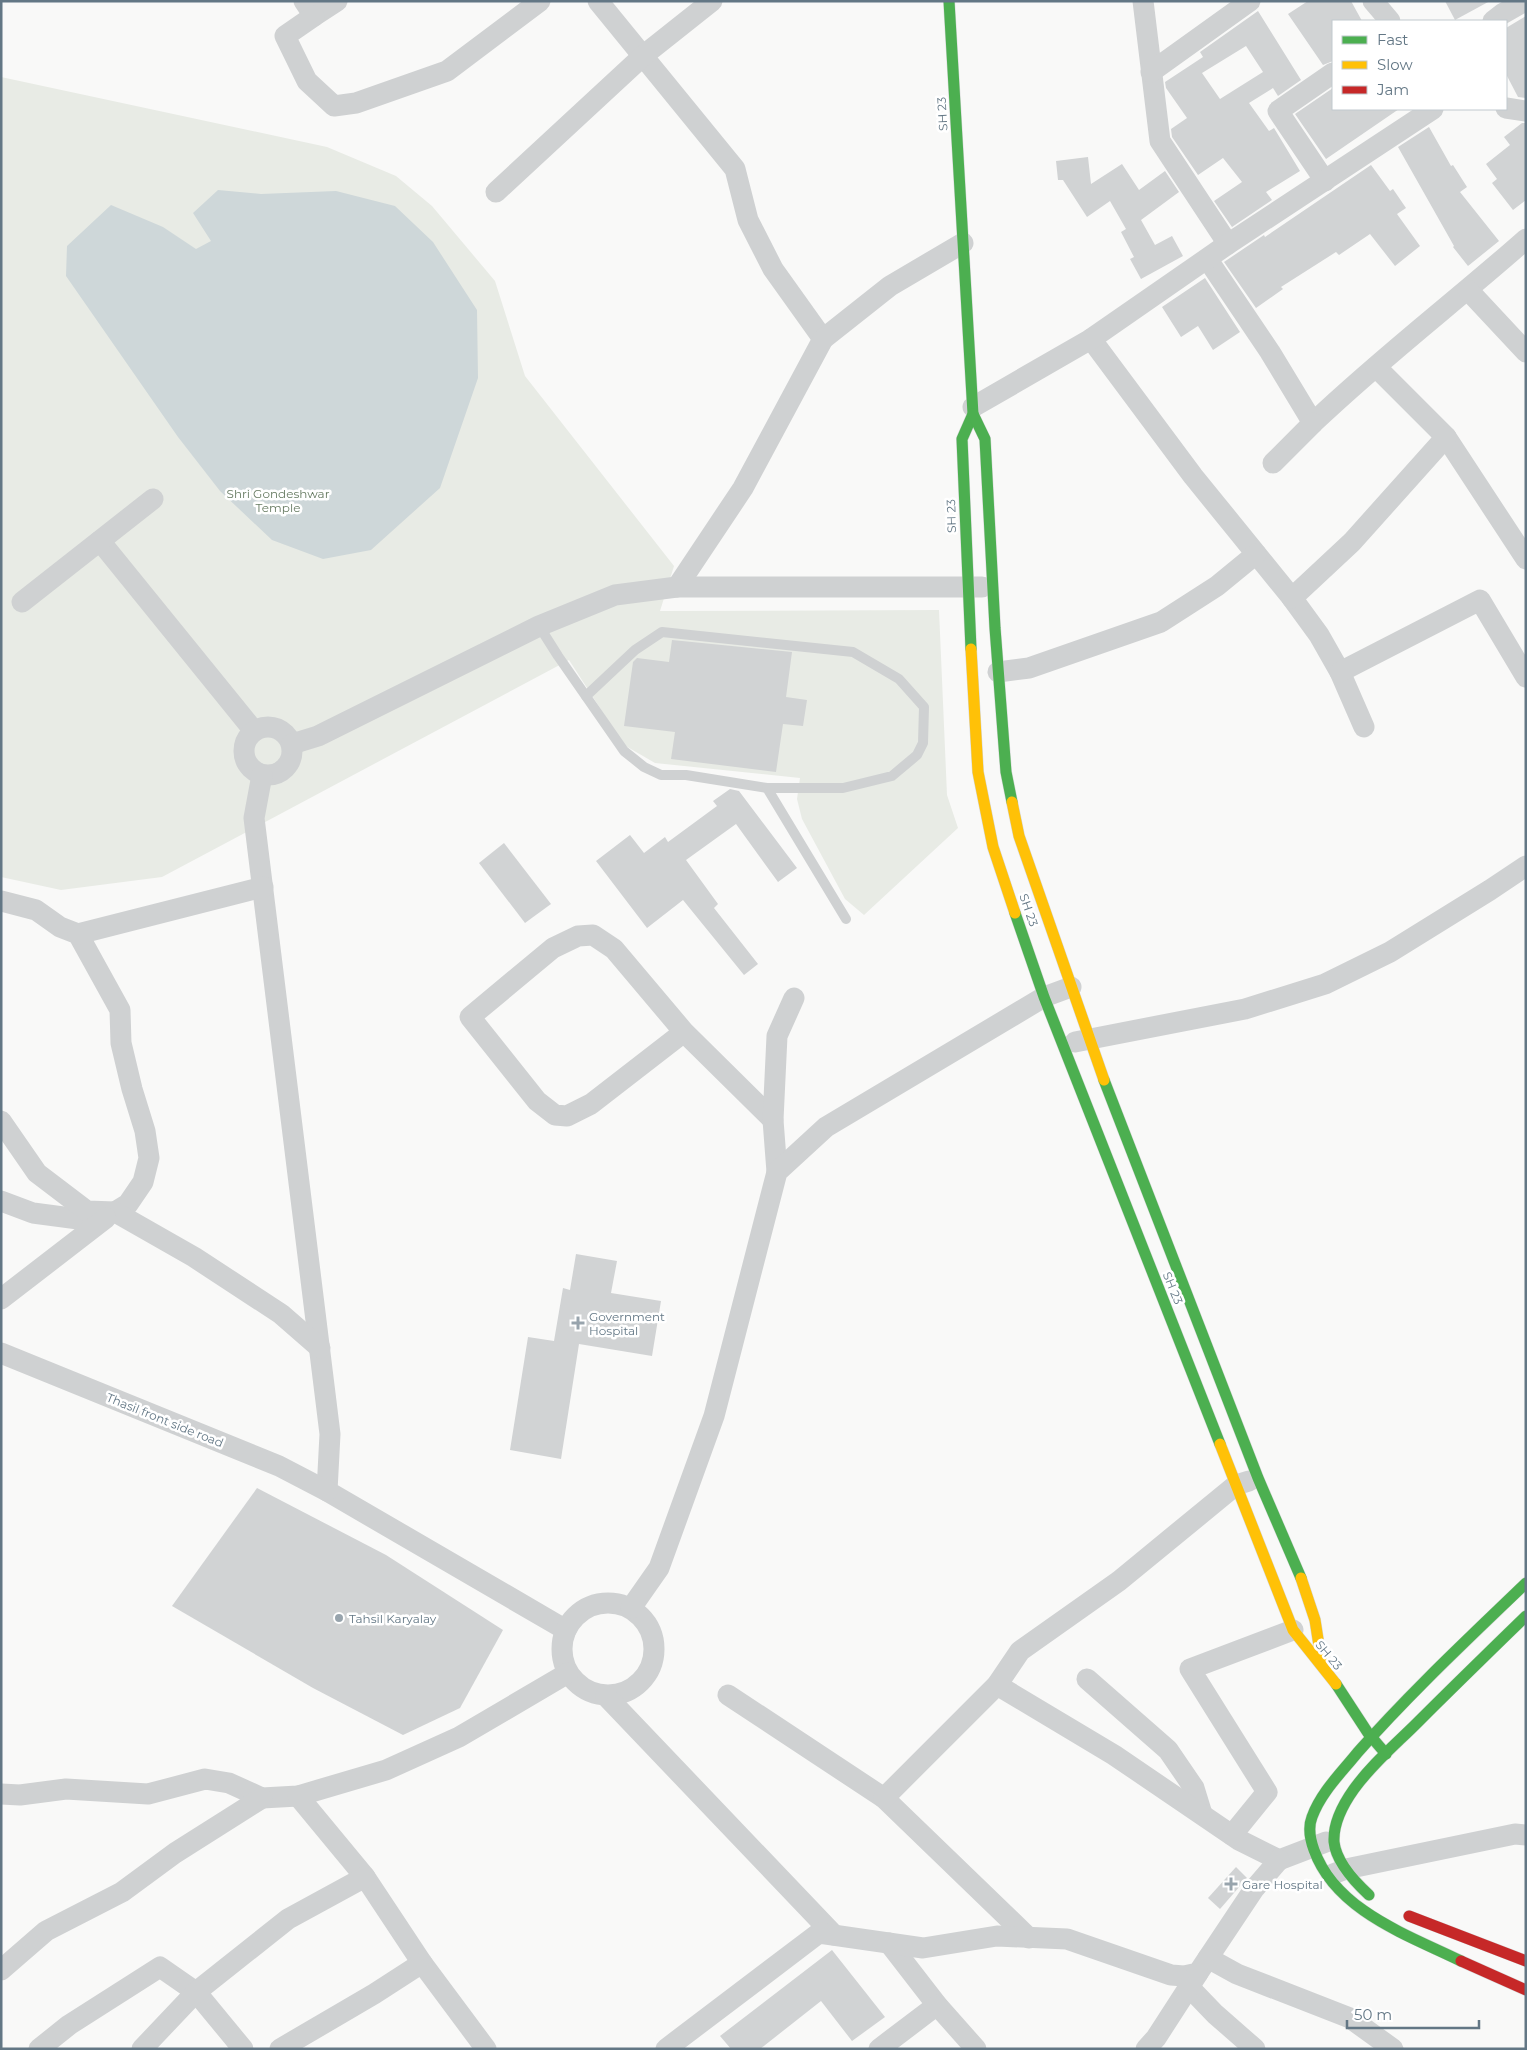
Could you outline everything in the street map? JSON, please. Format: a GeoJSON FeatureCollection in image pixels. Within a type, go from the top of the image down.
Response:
{"type":"FeatureCollection","features":[{"type":"Feature","properties":{"kind":"main road","name":"SH 23"},"geometry":{"type":"LineString","coordinates":[[949,1],[973,411],[962,439],[976,488],[968,588],[988,721],[978,772],[993,847],[1044,997],[1236,1485],[1276,1551],[1293,1630],[1302,1645],[1322,1665],[1370,1738],[1386,1754]]}},
{"type":"Feature","properties":{"kind":"main road"},"geometry":{"type":"LineString","coordinates":[[973,411],[985,439],[976,488],[993,587],[998,672],[988,721],[1006,772],[1019,836],[1088,1039],[1258,1478],[1276,1551],[1305,1588],[1315,1620],[1322,1665]]}},
{"type":"Feature","properties":{"kind":"main road"},"geometry":{"type":"LineString","coordinates":[[1140,1241],[1162,1233]]}},
{"type":"Feature","properties":{"kind":"main road"},"geometry":{"type":"LineString","coordinates":[[1375,1900],[1360,1887],[1337,1872],[1321,1866],[1310,1835],[1311,1817],[1340,1773],[1370,1738],[1526,1583]]}},
{"type":"Feature","properties":{"kind":"main road"},"geometry":{"type":"LineString","coordinates":[[1526,1616],[1358,1784],[1344,1806],[1334,1838],[1337,1872],[1361,1908],[1376,1919],[1490,1975],[1526,1990]]}},
{"type":"Feature","properties":{"kind":"main road"},"geometry":{"type":"LineString","coordinates":[[1399,1911],[1440,1930],[1526,1961]]}},
{"type":"Feature","properties":{"kind":"street"},"geometry":{"type":"LineString","coordinates":[[337,1],[309,8],[284,36],[307,81],[334,106],[356,103],[447,71],[540,1]]}},
{"type":"Feature","properties":{"kind":"street"},"geometry":{"type":"LineString","coordinates":[[598,1],[644,55],[735,170],[748,220],[773,269],[823,340]]}},
{"type":"Feature","properties":{"kind":"street"},"geometry":{"type":"LineString","coordinates":[[496,192],[644,55],[712,1]]}},
{"type":"Feature","properties":{"kind":"street"},"geometry":{"type":"LineString","coordinates":[[1143,1],[1160,141],[1228,244]]}},
{"type":"Feature","properties":{"kind":"street"},"geometry":{"type":"LineString","coordinates":[[1151,72],[1250,1]]}},
{"type":"Feature","properties":{"kind":"street"},"geometry":{"type":"LineString","coordinates":[[1372,1],[1389,20]]}},
{"type":"Feature","properties":{"kind":"street"},"geometry":{"type":"LineString","coordinates":[[1496,20],[1525,1]]}},
{"type":"Feature","properties":{"kind":"street"},"geometry":{"type":"LineString","coordinates":[[1326,181],[1278,110],[1332,74]]}},
{"type":"Feature","properties":{"kind":"street"},"geometry":{"type":"LineString","coordinates":[[1507,108],[1526,111]]}},
{"type":"Feature","properties":{"kind":"street"},"geometry":{"type":"LineString","coordinates":[[973,411],[1091,339],[1208,260],[1228,244],[1326,181],[1431,110]]}},
{"type":"Feature","properties":{"kind":"street"},"geometry":{"type":"LineString","coordinates":[[1273,463],[1344,393],[1526,239]]}},
{"type":"Feature","properties":{"kind":"street"},"geometry":{"type":"LineString","coordinates":[[677,587],[743,488],[823,340],[890,286],[963,244]]}},
{"type":"Feature","properties":{"kind":"street"},"geometry":{"type":"LineString","coordinates":[[1208,260],[1270,352],[1313,423]]}},
{"type":"Feature","properties":{"kind":"street"},"geometry":{"type":"LineString","coordinates":[[1468,290],[1526,352]]}},
{"type":"Feature","properties":{"kind":"street"},"geometry":{"type":"LineString","coordinates":[[1091,339],[1193,476],[1292,598],[1319,635],[1340,672],[1364,727]]}},
{"type":"Feature","properties":{"kind":"street"},"geometry":{"type":"LineString","coordinates":[[1376,367],[1446,437],[1526,559]]}},
{"type":"Feature","properties":{"kind":"street"},"geometry":{"type":"LineString","coordinates":[[1292,598],[1352,542],[1446,437]]}},
{"type":"Feature","properties":{"kind":"street"},"geometry":{"type":"LineString","coordinates":[[22,602],[153,499]]}},
{"type":"Feature","properties":{"kind":"street"},"geometry":{"type":"LineString","coordinates":[[100,541],[254,731]]}},
{"type":"Feature","properties":{"kind":"street"},"geometry":{"type":"LineString","coordinates":[[998,672],[1029,668],[1161,622],[1217,586],[1256,554]]}},
{"type":"Feature","properties":{"kind":"street"},"geometry":{"type":"LineString","coordinates":[[292,744],[318,736],[539,626],[615,595],[677,587],[993,587]]}},
{"type":"Feature","properties":{"kind":"street"},"geometry":{"type":"LineString","coordinates":[[1340,672],[1480,600],[1526,677]]}},
{"type":"Feature","properties":{"kind":"street"},"geometry":{"type":"LineString","coordinates":[[262,727],[278,728],[286,733],[292,744],[292,757],[289,764],[276,774],[262,775],[254,771],[245,759],[245,743],[254,731],[262,727]]}},
{"type":"Feature","properties":{"kind":"street"},"geometry":{"type":"LineString","coordinates":[[262,775],[254,818],[330,1434],[327,1491]]}},
{"type":"Feature","properties":{"kind":"street"},"geometry":{"type":"LineString","coordinates":[[1063,1046],[1088,1039],[1245,1009],[1325,984],[1390,952],[1526,866]]}},
{"type":"Feature","properties":{"kind":"street"},"geometry":{"type":"LineString","coordinates":[[1,901],[36,910],[60,927],[78,934],[263,887]]}},
{"type":"Feature","properties":{"kind":"street"},"geometry":{"type":"LineString","coordinates":[[1,1299],[128,1204],[143,1182],[150,1158],[122,1042],[120,1010],[78,934]]}},
{"type":"Feature","properties":{"kind":"street"},"geometry":{"type":"LineString","coordinates":[[684,1032],[591,1104],[567,1116],[555,1115],[537,1101],[470,1017],[553,948],[578,936],[593,935],[614,949],[684,1032],[774,1120]]}},
{"type":"Feature","properties":{"kind":"street"},"geometry":{"type":"LineString","coordinates":[[777,1172],[826,1127],[1044,997],[1071,987]]}},
{"type":"Feature","properties":{"kind":"street"},"geometry":{"type":"LineString","coordinates":[[631,1608],[659,1568],[714,1416],[777,1172],[774,1120],[778,1036],[794,998]]}},
{"type":"Feature","properties":{"kind":"street"},"geometry":{"type":"LineString","coordinates":[[1,1121],[38,1173],[86,1210],[115,1212],[194,1257],[281,1314],[320,1348]]}},
{"type":"Feature","properties":{"kind":"street"},"geometry":{"type":"LineString","coordinates":[[1,1201],[33,1213],[86,1220],[115,1212]]}},
{"type":"Feature","properties":{"kind":"street","name":"Thasil front side road"},"geometry":{"type":"LineString","coordinates":[[1,1353],[279,1466],[327,1491],[566,1630]]}},
{"type":"Feature","properties":{"kind":"street"},"geometry":{"type":"LineString","coordinates":[[884,1798],[997,1685],[1020,1651],[1119,1581],[1236,1485],[1258,1478]]}},
{"type":"Feature","properties":{"kind":"street"},"geometry":{"type":"LineString","coordinates":[[600,1603],[616,1603],[631,1608],[643,1618],[652,1631],[655,1647],[653,1662],[646,1676],[635,1688],[621,1694],[606,1696],[590,1693],[577,1684],[568,1673],[562,1659],[562,1644],[566,1630],[574,1618],[586,1609],[600,1603]]}},
{"type":"Feature","properties":{"kind":"street"},"geometry":{"type":"LineString","coordinates":[[1232,1835],[1267,1792],[1190,1669],[1293,1630]]}},
{"type":"Feature","properties":{"kind":"street"},"geometry":{"type":"LineString","coordinates":[[1,1794],[20,1795],[66,1789],[148,1794],[205,1779],[230,1783],[262,1798],[298,1796],[395,1766],[459,1736],[568,1673]]}},
{"type":"Feature","properties":{"kind":"street"},"geometry":{"type":"LineString","coordinates":[[1087,1679],[1168,1750],[1194,1788],[1202,1814]]}},
{"type":"Feature","properties":{"kind":"street"},"geometry":{"type":"LineString","coordinates":[[997,1685],[1114,1755],[1232,1835],[1279,1860]]}},
{"type":"Feature","properties":{"kind":"street"},"geometry":{"type":"LineString","coordinates":[[728,1695],[884,1798],[1029,1938]]}},
{"type":"Feature","properties":{"kind":"street"},"geometry":{"type":"LineString","coordinates":[[606,1696],[834,1935]]}},
{"type":"Feature","properties":{"kind":"street"},"geometry":{"type":"LineString","coordinates":[[298,1796],[365,1877],[422,1963],[486,2049]]}},
{"type":"Feature","properties":{"kind":"street"},"geometry":{"type":"LineString","coordinates":[[1,1970],[46,1931],[122,1892],[175,1854],[262,1798]]}},
{"type":"Feature","properties":{"kind":"street"},"geometry":{"type":"LineString","coordinates":[[1337,1872],[1515,1834],[1526,1835]]}},
{"type":"Feature","properties":{"kind":"street"},"geometry":{"type":"LineString","coordinates":[[1146,2049],[1156,2038],[1254,1889],[1279,1860],[1334,1838]]}},
{"type":"Feature","properties":{"kind":"street"},"geometry":{"type":"LineString","coordinates":[[142,2049],[196,1992],[288,1919],[365,1877]]}},
{"type":"Feature","properties":{"kind":"street"},"geometry":{"type":"LineString","coordinates":[[666,2049],[818,1933],[923,1948],[997,1936],[1068,1939],[1171,1974],[1184,1976],[1198,1973],[1237,1974],[1350,2018],[1393,2049]]}},
{"type":"Feature","properties":{"kind":"street"},"geometry":{"type":"LineString","coordinates":[[889,1943],[976,2049]]}},
{"type":"Feature","properties":{"kind":"street"},"geometry":{"type":"LineString","coordinates":[[280,2049],[374,1994],[422,1963]]}},
{"type":"Feature","properties":{"kind":"street"},"geometry":{"type":"LineString","coordinates":[[39,2049],[69,2025],[160,1966],[196,1992],[243,2049]]}},
{"type":"Feature","properties":{"kind":"street"},"geometry":{"type":"LineString","coordinates":[[1198,1973],[1215,2014],[1254,2049]]}},
{"type":"Feature","properties":{"kind":"street"},"geometry":{"type":"LineString","coordinates":[[879,2049],[938,2005]]}},
{"type":"Feature","properties":{"kind":"lane"},"geometry":{"type":"LineString","coordinates":[[539,626],[586,696],[624,751],[644,767],[661,775],[686,776],[767,788],[843,788],[892,776],[917,755],[924,743],[924,707],[899,679],[854,652],[662,632],[635,650],[586,696]]}},
{"type":"Feature","properties":{"kind":"lane"},"geometry":{"type":"LineString","coordinates":[[767,788],[846,919]]}},
{"type":"Feature","properties":{"kind":"green space","name":"Shri Gondeshwar Temple"},"geometry":{"type":"Polygon","coordinates":[[[1,77],[327,147],[396,176],[432,206],[495,281],[525,376],[674,566],[660,611],[939,610],[947,795],[958,828],[864,915],[845,899],[802,819],[797,799],[800,778],[655,763],[624,745],[569,660],[162,877],[61,890],[1,877],[1,77]]]}},
{"type":"Feature","properties":{"kind":"shaded area"},"geometry":{"type":"Polygon","coordinates":[[[218,190],[261,194],[336,191],[395,206],[433,242],[477,310],[478,378],[440,488],[371,550],[323,559],[272,540],[220,491],[178,437],[66,276],[67,246],[111,205],[163,227],[196,249],[211,241],[193,213],[218,190]]]}},
{"type":"Feature","properties":{"kind":"building"},"geometry":{"type":"Polygon","coordinates":[[[1308,1],[1351,1],[1361,20],[1332,20],[1332,61],[1323,65],[1288,14],[1308,1]]]}},
{"type":"Feature","properties":{"kind":"building"},"geometry":{"type":"Polygon","coordinates":[[[1445,1],[1490,1],[1455,20],[1445,1]]]}},
{"type":"Feature","properties":{"kind":"building"},"geometry":{"type":"Polygon","coordinates":[[[1258,11],[1301,80],[1278,96],[1273,88],[1249,103],[1269,131],[1274,128],[1300,171],[1266,192],[1272,200],[1232,227],[1214,201],[1242,182],[1223,158],[1198,175],[1172,137],[1171,129],[1187,118],[1166,88],[1165,82],[1203,57],[1200,52],[1258,11]],[[1246,46],[1202,73],[1220,99],[1263,72],[1246,46]]]}},
{"type":"Feature","properties":{"kind":"building"},"geometry":{"type":"Polygon","coordinates":[[[1526,16],[1526,98],[1518,97],[1507,76],[1507,27],[1526,16]]]}},
{"type":"Feature","properties":{"kind":"building"},"geometry":{"type":"Polygon","coordinates":[[[1332,89],[1332,110],[1398,110],[1326,159],[1295,114],[1332,89]]]}},
{"type":"Feature","properties":{"kind":"building"},"geometry":{"type":"Polygon","coordinates":[[[1522,123],[1526,123],[1526,200],[1513,210],[1492,183],[1497,179],[1486,164],[1510,145],[1504,137],[1522,123]]]}},
{"type":"Feature","properties":{"kind":"building"},"geometry":{"type":"Polygon","coordinates":[[[1429,127],[1451,166],[1453,165],[1467,187],[1460,192],[1499,241],[1468,266],[1453,247],[1398,147],[1429,127]]]}},
{"type":"Feature","properties":{"kind":"building"},"geometry":{"type":"Polygon","coordinates":[[[1088,157],[1091,184],[1122,164],[1139,190],[1165,171],[1179,192],[1141,220],[1155,245],[1172,236],[1183,256],[1141,279],[1130,259],[1134,257],[1121,232],[1126,229],[1110,201],[1087,217],[1063,180],[1058,180],[1056,161],[1088,157]]]}},
{"type":"Feature","properties":{"kind":"building"},"geometry":{"type":"Polygon","coordinates":[[[1371,165],[1390,191],[1393,189],[1406,208],[1397,214],[1420,246],[1395,266],[1370,234],[1339,255],[1336,252],[1281,287],[1283,289],[1256,308],[1224,262],[1264,235],[1265,237],[1371,165]]]}},
{"type":"Feature","properties":{"kind":"building"},"geometry":{"type":"Polygon","coordinates":[[[1205,278],[1240,332],[1213,350],[1198,326],[1181,337],[1162,307],[1205,278]]]}},
{"type":"Feature","properties":{"kind":"building"},"geometry":{"type":"Polygon","coordinates":[[[672,640],[792,652],[786,697],[807,700],[803,726],[783,724],[776,772],[671,759],[675,732],[624,726],[633,662],[637,658],[669,662],[672,640]]]}},
{"type":"Feature","properties":{"kind":"building"},"geometry":{"type":"Polygon","coordinates":[[[730,789],[739,791],[797,868],[778,882],[736,824],[686,860],[718,904],[714,908],[758,964],[744,975],[683,900],[647,928],[596,861],[630,835],[644,853],[665,837],[668,842],[717,806],[713,801],[730,789]]]}},
{"type":"Feature","properties":{"kind":"building"},"geometry":{"type":"Polygon","coordinates":[[[504,843],[551,904],[525,923],[479,863],[504,843]]]}},
{"type":"Feature","properties":{"kind":"building"},"geometry":{"type":"Polygon","coordinates":[[[576,1254],[617,1261],[611,1293],[661,1301],[652,1356],[579,1344],[561,1459],[510,1450],[528,1337],[554,1341],[563,1288],[570,1290],[576,1254]]]}},
{"type":"Feature","properties":{"kind":"building","name":"Tahsil Karyalay"},"geometry":{"type":"Polygon","coordinates":[[[257,1488],[386,1555],[503,1630],[460,1708],[403,1735],[313,1688],[172,1606],[257,1488]]]}},
{"type":"Feature","properties":{"kind":"building"},"geometry":{"type":"Polygon","coordinates":[[[1236,1867],[1247,1878],[1220,1909],[1208,1898],[1236,1867]]]}},
{"type":"Feature","properties":{"kind":"building"},"geometry":{"type":"Polygon","coordinates":[[[832,1950],[885,2017],[852,2041],[821,2001],[760,2049],[731,2049],[720,2036],[832,1950]]]}},
{"type":"Feature","properties":{"kind":"traffic: fast"},"geometry":{"type":"LineString","coordinates":[[949,1],[973,414],[962,439],[971,649]]}},
{"type":"Feature","properties":{"kind":"traffic: fast"},"geometry":{"type":"LineString","coordinates":[[973,414],[985,439],[995,628],[1006,772],[1012,802]]}},
{"type":"Feature","properties":{"kind":"traffic: fast"},"geometry":{"type":"LineString","coordinates":[[1015,913],[1044,997],[1220,1444]]}},
{"type":"Feature","properties":{"kind":"traffic: fast"},"geometry":{"type":"LineString","coordinates":[[1104,1080],[1258,1478],[1301,1578]]}},
{"type":"Feature","properties":{"kind":"traffic: fast"},"geometry":{"type":"LineString","coordinates":[[1461,1961],[1397,1931],[1356,1905],[1324,1871],[1314,1850],[1310,1825],[1321,1799],[1358,1752],[1419,1687],[1526,1583]]}},
{"type":"Feature","properties":{"kind":"traffic: fast"},"geometry":{"type":"LineString","coordinates":[[1369,1895],[1342,1864],[1334,1842],[1335,1828],[1347,1801],[1354,1789],[1376,1763],[1526,1616]]}},
{"type":"Feature","properties":{"kind":"traffic: fast"},"geometry":{"type":"LineString","coordinates":[[1336,1684],[1368,1733],[1386,1754]]}},
{"type":"Feature","properties":{"kind":"traffic: slow"},"geometry":{"type":"LineString","coordinates":[[971,649],[978,772],[993,847],[1015,913]]}},
{"type":"Feature","properties":{"kind":"traffic: slow"},"geometry":{"type":"LineString","coordinates":[[1012,802],[1019,836],[1104,1080]]}},
{"type":"Feature","properties":{"kind":"traffic: slow"},"geometry":{"type":"LineString","coordinates":[[1220,1444],[1293,1630],[1336,1684]]}},
{"type":"Feature","properties":{"kind":"traffic: slow"},"geometry":{"type":"LineString","coordinates":[[1301,1578],[1315,1620],[1322,1665]]}},
{"type":"Feature","properties":{"kind":"traffic: jam"},"geometry":{"type":"LineString","coordinates":[[1409,1916],[1526,1961]]}},
{"type":"Feature","properties":{"kind":"traffic: jam"},"geometry":{"type":"LineString","coordinates":[[1461,1961],[1526,1990]]}},
{"type":"Feature","properties":{"kind":"place","name":"Government Hospital"},"geometry":{"type":"Point","coordinates":[578,1323]}},
{"type":"Feature","properties":{"kind":"place","name":"Tahsil Karyalay"},"geometry":{"type":"Point","coordinates":[339,1618]}},
{"type":"Feature","properties":{"kind":"place","name":"Gare Hospital"},"geometry":{"type":"Point","coordinates":[1231,1884]}}]}
